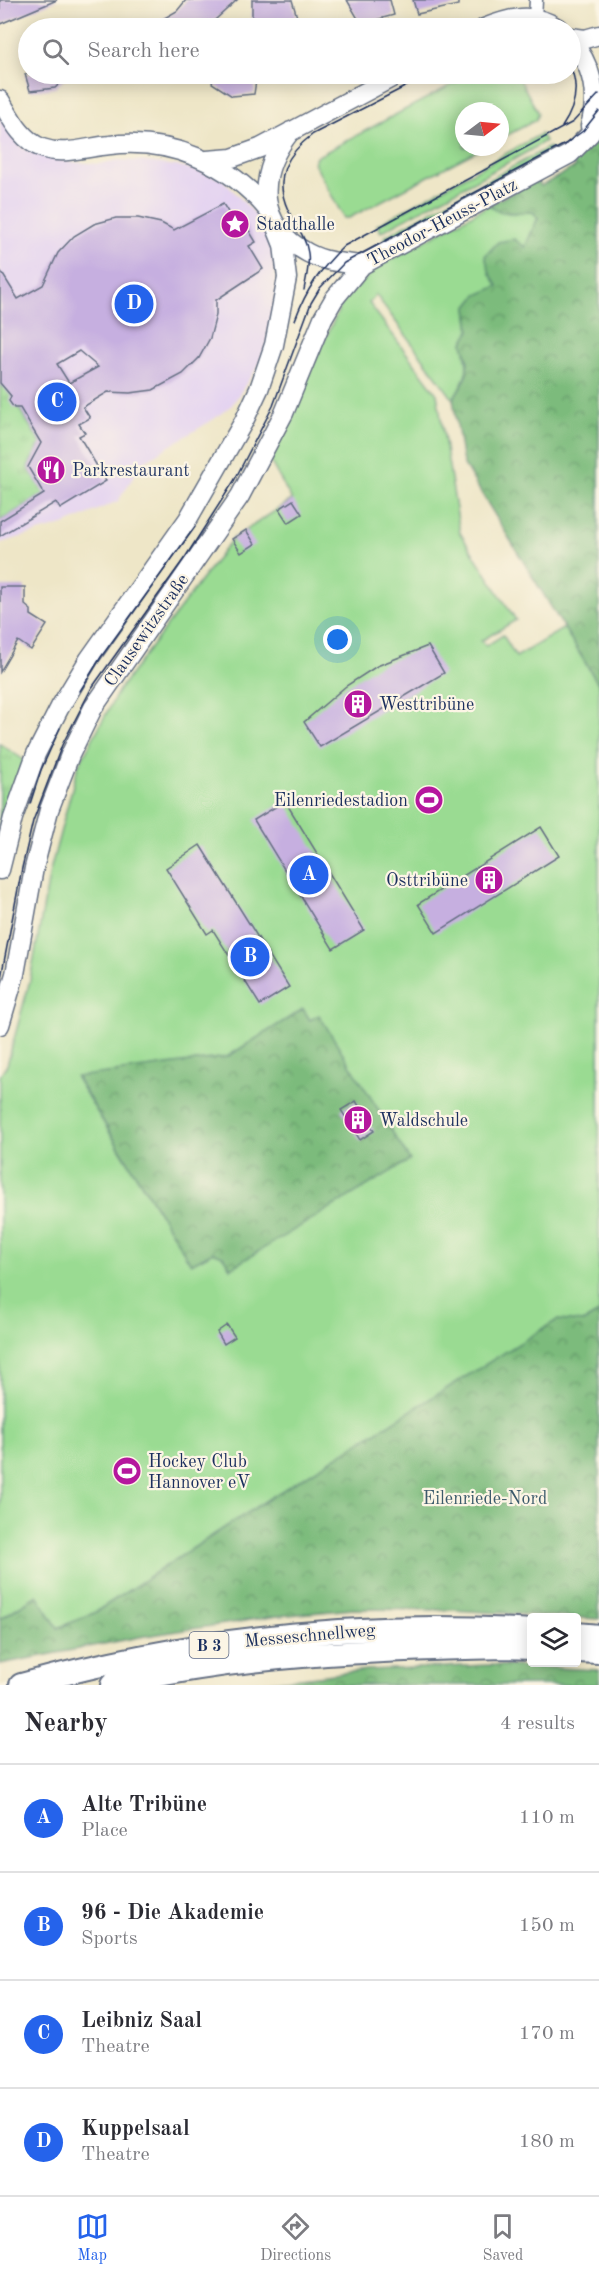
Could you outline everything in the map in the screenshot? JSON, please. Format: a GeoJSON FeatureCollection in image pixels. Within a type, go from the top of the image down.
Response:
{"type":"FeatureCollection","features":[{"type":"Feature","properties":{"kind":"highway","name":"Messeschnellweg"},"geometry":{"type":"LineString","coordinates":[[21,1685],[110,1663],[280,1635],[400,1628],[527,1631]]}},
{"type":"Feature","properties":{"kind":"highway"},"geometry":{"type":"LineString","coordinates":[[581,1634],[599,1636]]}},
{"type":"Feature","properties":{"kind":"highway","name":"Messeschnellweg"},"geometry":{"type":"LineString","coordinates":[[112,1685],[201,1668],[344,1652],[527,1648]]}},
{"type":"Feature","properties":{"kind":"highway"},"geometry":{"type":"LineString","coordinates":[[581,1651],[599,1652]]}},
{"type":"Feature","properties":{"kind":"street"},"geometry":{"type":"LineString","coordinates":[[510,18],[536,9]]}},
{"type":"Feature","properties":{"kind":"street"},"geometry":{"type":"LineString","coordinates":[[581,39],[599,35]]}},
{"type":"Feature","properties":{"kind":"street"},"geometry":{"type":"LineString","coordinates":[[581,54],[587,63],[595,93],[593,116],[583,141]]}},
{"type":"Feature","properties":{"kind":"street"},"geometry":{"type":"LineString","coordinates":[[205,160],[232,158],[260,148],[380,84]]}},
{"type":"Feature","properties":{"kind":"street","name":"Theodor-Heuss-Platz"},"geometry":{"type":"LineString","coordinates":[[0,100],[21,133],[33,144],[57,151],[116,144],[141,144],[177,150],[205,160],[234,176],[257,196],[289,239],[308,253],[329,261],[362,265],[570,153],[583,141],[595,125],[599,115]]}},
{"type":"Feature","properties":{"kind":"street"},"geometry":{"type":"LineString","coordinates":[[270,215],[266,188],[269,168],[281,143],[291,132]]}},
{"type":"Feature","properties":{"kind":"street","name":"Clausewitzstraße"},"geometry":{"type":"LineString","coordinates":[[0,870],[13,818],[36,754],[60,706],[89,659],[188,519],[244,421],[259,389],[274,345],[286,285],[284,252],[270,215]]}},
{"type":"Feature","properties":{"kind":"street","name":"Clausewitzstraße"},"geometry":{"type":"LineString","coordinates":[[0,1025],[15,974],[37,856],[49,810],[74,746],[93,708],[240,496],[284,413],[323,318],[334,299],[362,265]]}},
{"type":"Feature","properties":{"kind":"shaded area"},"geometry":{"type":"Polygon","coordinates":[[[3,117],[22,148],[64,161],[99,164],[118,160],[140,161],[184,167],[222,179],[258,217],[272,239],[276,293],[266,345],[258,366],[232,405],[214,419],[143,462],[118,501],[66,524],[0,543],[0,119],[3,117]]]}},
{"type":"Feature","properties":{"kind":"green space"},"geometry":{"type":"Polygon","coordinates":[[[453,84],[522,84],[538,113],[536,120],[509,134],[509,102],[455,102],[455,156],[467,156],[349,218],[344,218],[314,163],[316,157],[453,84]]]}},
{"type":"Feature","properties":{"kind":"green space"},"geometry":{"type":"Polygon","coordinates":[[[599,133],[599,685],[463,463],[453,399],[466,378],[468,360],[463,343],[470,330],[467,308],[477,295],[498,286],[490,274],[485,256],[498,242],[514,239],[525,247],[538,218],[533,212],[504,212],[489,205],[537,179],[541,186],[575,167],[571,160],[599,133]]]}},
{"type":"Feature","properties":{"kind":"green space"},"geometry":{"type":"Polygon","coordinates":[[[541,134],[545,141],[381,232],[377,225],[501,156],[509,156],[509,152],[541,134]]]}},
{"type":"Feature","properties":{"kind":"green space"},"geometry":{"type":"Polygon","coordinates":[[[549,147],[553,155],[389,245],[384,237],[549,147]]]}},
{"type":"Feature","properties":{"kind":"green space"},"geometry":{"type":"Polygon","coordinates":[[[489,205],[508,213],[533,212],[538,218],[525,247],[490,274],[498,286],[478,295],[467,308],[470,330],[463,343],[467,366],[462,384],[453,399],[376,295],[369,303],[437,394],[460,533],[516,620],[481,641],[486,646],[503,635],[516,657],[564,628],[599,685],[599,1313],[270,1498],[94,1613],[58,1628],[37,1595],[0,1619],[0,1076],[7,1065],[30,980],[50,871],[78,766],[119,690],[232,539],[292,500],[269,459],[342,303],[381,265],[489,205]],[[303,1009],[227,1057],[76,1078],[191,1264],[213,1252],[223,1256],[230,1268],[310,1020],[303,1009]]]}},
{"type":"Feature","properties":{"kind":"green space"},"geometry":{"type":"Polygon","coordinates":[[[0,383],[12,396],[14,407],[19,408],[42,445],[38,447],[28,467],[39,485],[49,491],[0,521],[0,383]]]}},
{"type":"Feature","properties":{"kind":"green space"},"geometry":{"type":"Polygon","coordinates":[[[0,744],[24,760],[0,828],[0,744]]]}},
{"type":"Feature","properties":{"kind":"green space"},"geometry":{"type":"Polygon","coordinates":[[[303,1009],[310,1020],[319,1015],[410,1160],[231,1268],[223,1256],[213,1252],[191,1264],[76,1077],[227,1057],[303,1009]]]}},
{"type":"Feature","properties":{"kind":"green space","name":"Eilenriede-Nord"},"geometry":{"type":"Polygon","coordinates":[[[599,1313],[599,1619],[581,1618],[581,1613],[527,1615],[452,1610],[353,1609],[278,1616],[145,1636],[0,1664],[0,1619],[37,1595],[58,1628],[94,1613],[270,1498],[557,1320],[583,1322],[599,1313]]]}},
{"type":"Feature","properties":{"kind":"green space"},"geometry":{"type":"Polygon","coordinates":[[[490,1665],[599,1670],[599,1685],[243,1685],[367,1670],[490,1665]]]}},
{"type":"Feature","properties":{"kind":"building"},"geometry":{"type":"Polygon","coordinates":[[[0,0],[57,0],[0,24],[0,0]]]}},
{"type":"Feature","properties":{"kind":"building"},"geometry":{"type":"Polygon","coordinates":[[[186,0],[237,0],[217,18],[165,18],[177,11],[186,0]]]}},
{"type":"Feature","properties":{"kind":"building"},"geometry":{"type":"Polygon","coordinates":[[[252,0],[292,0],[297,17],[295,18],[252,18],[252,0]]]}},
{"type":"Feature","properties":{"kind":"building"},"geometry":{"type":"Polygon","coordinates":[[[347,0],[390,0],[394,15],[383,18],[358,18],[347,0]]]}},
{"type":"Feature","properties":{"kind":"building"},"geometry":{"type":"Polygon","coordinates":[[[413,0],[458,0],[458,5],[417,14],[413,0]]]}},
{"type":"Feature","properties":{"kind":"building"},"geometry":{"type":"Polygon","coordinates":[[[28,84],[59,84],[55,88],[30,91],[28,84]]]}},
{"type":"Feature","properties":{"kind":"building"},"geometry":{"type":"Polygon","coordinates":[[[214,84],[256,84],[254,94],[232,96],[214,84]]]}},
{"type":"Feature","properties":{"kind":"building"},"geometry":{"type":"Polygon","coordinates":[[[223,204],[237,227],[244,222],[256,242],[249,246],[263,269],[216,300],[216,315],[210,338],[199,358],[183,374],[153,390],[130,393],[108,392],[83,407],[90,418],[79,424],[85,433],[79,436],[106,481],[60,509],[56,502],[0,536],[0,521],[44,494],[28,467],[41,443],[20,408],[14,408],[9,401],[11,396],[0,383],[0,270],[18,299],[43,285],[58,253],[74,236],[94,224],[116,218],[138,218],[161,223],[174,230],[223,204]],[[79,351],[57,364],[69,383],[98,367],[79,351]]]}},
{"type":"Feature","properties":{"kind":"building"},"geometry":{"type":"Polygon","coordinates":[[[293,500],[302,514],[288,523],[279,509],[293,500]]]}},
{"type":"Feature","properties":{"kind":"building"},"geometry":{"type":"Polygon","coordinates":[[[246,530],[255,544],[241,553],[232,539],[246,530]]]}},
{"type":"Feature","properties":{"kind":"building"},"geometry":{"type":"Polygon","coordinates":[[[0,587],[25,587],[25,605],[31,610],[31,615],[47,625],[31,650],[18,641],[0,672],[0,587]]]}},
{"type":"Feature","properties":{"kind":"building","name":"Westtribüne"},"geometry":{"type":"Polygon","coordinates":[[[428,646],[444,673],[320,747],[304,722],[346,686],[377,666],[428,646]]]}},
{"type":"Feature","properties":{"kind":"building"},"geometry":{"type":"Polygon","coordinates":[[[285,801],[364,930],[333,949],[254,820],[285,801]]]}},
{"type":"Feature","properties":{"kind":"building","name":"Osttribüne"},"geometry":{"type":"Polygon","coordinates":[[[541,827],[559,856],[436,933],[418,904],[541,827]]]}},
{"type":"Feature","properties":{"kind":"building"},"geometry":{"type":"Polygon","coordinates":[[[200,845],[289,987],[260,1005],[213,930],[207,934],[166,868],[200,845]]]}},
{"type":"Feature","properties":{"kind":"building","name":"Waldschule"},"geometry":{"type":"Polygon","coordinates":[[[356,1101],[374,1131],[360,1140],[341,1110],[356,1101]]]}},
{"type":"Feature","properties":{"kind":"building"},"geometry":{"type":"Polygon","coordinates":[[[227,1325],[235,1337],[224,1344],[217,1332],[227,1325]]]}},
{"type":"Feature","properties":{"kind":"tram line"},"geometry":{"type":"LineString","coordinates":[[304,290],[308,253],[303,236],[284,198],[282,177],[285,167],[296,150],[313,134],[410,84]]}},
{"type":"Feature","properties":{"kind":"tram line"},"geometry":{"type":"LineString","coordinates":[[562,127],[573,105],[575,84]]}},
{"type":"Feature","properties":{"kind":"tram line"},"geometry":{"type":"LineString","coordinates":[[295,320],[315,280],[344,246],[573,122],[599,94]]}},
{"type":"Feature","properties":{"kind":"tram line"},"geometry":{"type":"LineString","coordinates":[[0,983],[33,821],[62,745],[91,689],[186,556],[234,481],[273,406],[311,303],[320,288],[344,263],[565,144],[583,131],[599,111]]}},
{"type":"Feature","properties":{"kind":"tram line"},"geometry":{"type":"LineString","coordinates":[[80,691],[101,657],[195,527]]}},
{"type":"Feature","properties":{"kind":"tram line"},"geometry":{"type":"LineString","coordinates":[[30,804],[41,770],[60,728]]}},
{"type":"Feature","properties":{"kind":"place","name":"Stadthalle"},"geometry":{"type":"Point","coordinates":[235,224]}},
{"type":"Feature","properties":{"kind":"place","name":"Kuppelsaal"},"geometry":{"type":"Point","coordinates":[134,304]}},
{"type":"Feature","properties":{"kind":"place","name":"Leibniz Saal"},"geometry":{"type":"Point","coordinates":[57,402]}},
{"type":"Feature","properties":{"kind":"place","name":"Parkrestaurant"},"geometry":{"type":"Point","coordinates":[51,470]}},
{"type":"Feature","properties":{"kind":"place","name":"Westtribüne"},"geometry":{"type":"Point","coordinates":[358,704]}},
{"type":"Feature","properties":{"kind":"place","name":"Eilenriedestadion"},"geometry":{"type":"Point","coordinates":[429,800]}},
{"type":"Feature","properties":{"kind":"place","name":"Alte Tribüne"},"geometry":{"type":"Point","coordinates":[309,875]}},
{"type":"Feature","properties":{"kind":"place","name":"Osttribüne"},"geometry":{"type":"Point","coordinates":[489,880]}},
{"type":"Feature","properties":{"kind":"place","name":"96 - Die Akademie"},"geometry":{"type":"Point","coordinates":[250,957]}},
{"type":"Feature","properties":{"kind":"place","name":"Waldschule"},"geometry":{"type":"Point","coordinates":[358,1120]}},
{"type":"Feature","properties":{"kind":"place","name":"Hockey Club Hannover eV"},"geometry":{"type":"Point","coordinates":[127,1471]}}]}
